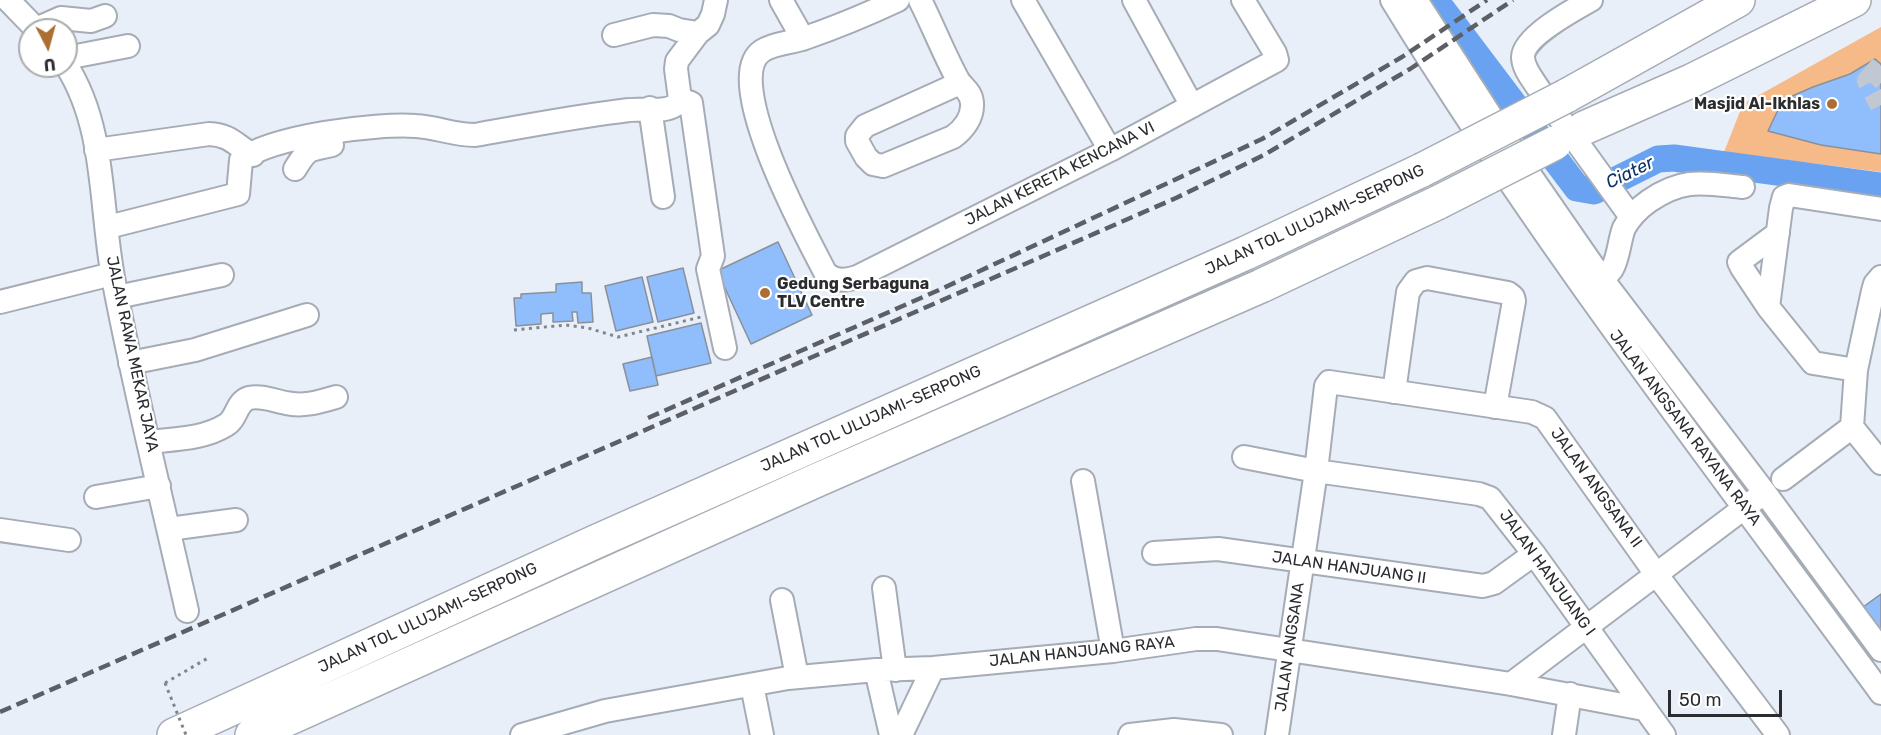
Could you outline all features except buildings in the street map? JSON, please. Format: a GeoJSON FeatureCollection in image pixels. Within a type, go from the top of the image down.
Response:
{"type":"FeatureCollection","features":[{"type":"Feature","properties":{"kind":"highway"},"geometry":{"type":"LineString","coordinates":[[1566,96],[1719,0]]}},
{"type":"Feature","properties":{"kind":"highway"},"geometry":{"type":"LineString","coordinates":[[1566,96],[1738,0]]}},
{"type":"Feature","properties":{"kind":"highway"},"geometry":{"type":"LineString","coordinates":[[1581,129],[1810,0]]}},
{"type":"Feature","properties":{"kind":"highway"},"geometry":{"type":"LineString","coordinates":[[1581,129],[1691,81],[1854,0]]}},
{"type":"Feature","properties":{"kind":"highway","name":"JALAN TOL ULUJAMI–SERPONG"},"geometry":{"type":"LineString","coordinates":[[174,735],[595,542],[1246,253],[1422,170],[1566,96]]}},
{"type":"Feature","properties":{"kind":"highway","name":"JALAN TOL ULUJAMI–SERPONG"},"geometry":{"type":"LineString","coordinates":[[252,735],[815,481],[1261,286],[1439,202],[1581,129]]}},
{"type":"Feature","properties":{"kind":"street"},"geometry":{"type":"LineString","coordinates":[[8,0],[26,18]]}},
{"type":"Feature","properties":{"kind":"street"},"geometry":{"type":"LineString","coordinates":[[108,227],[238,194],[239,164],[245,158],[285,140],[397,125],[416,126],[450,134],[475,135],[630,110],[670,108],[679,103],[680,99],[677,61],[710,21],[716,0]]}},
{"type":"Feature","properties":{"kind":"street"},"geometry":{"type":"LineString","coordinates":[[781,0],[803,39],[898,0]]}},
{"type":"Feature","properties":{"kind":"street"},"geometry":{"type":"LineString","coordinates":[[920,0],[960,82],[970,94],[973,104],[971,113],[963,130],[953,137],[883,166],[873,164],[866,157],[857,141],[857,136],[865,126],[960,82]]}},
{"type":"Feature","properties":{"kind":"street"},"geometry":{"type":"LineString","coordinates":[[1023,0],[1110,150]]}},
{"type":"Feature","properties":{"kind":"street"},"geometry":{"type":"LineString","coordinates":[[1134,0],[1192,106]]}},
{"type":"Feature","properties":{"kind":"street","name":"JALAN KERETA KENCANA VI"},"geometry":{"type":"LineString","coordinates":[[803,39],[774,46],[761,52],[752,62],[749,75],[751,94],[770,159],[790,202],[826,274],[833,279],[841,280],[857,277],[1110,150],[1276,60],[1275,53],[1243,0]]}},
{"type":"Feature","properties":{"kind":"street"},"geometry":{"type":"LineString","coordinates":[[1392,0],[1503,154]]}},
{"type":"Feature","properties":{"kind":"street"},"geometry":{"type":"LineString","coordinates":[[1416,0],[1503,154]]}},
{"type":"Feature","properties":{"kind":"street"},"geometry":{"type":"LineString","coordinates":[[1591,0],[1568,13],[1534,38],[1526,47],[1523,56],[1528,73],[1540,91],[1631,217]]}},
{"type":"Feature","properties":{"kind":"street"},"geometry":{"type":"LineString","coordinates":[[78,20],[91,21],[105,16]]}},
{"type":"Feature","properties":{"kind":"street"},"geometry":{"type":"LineString","coordinates":[[614,35],[653,25],[669,26],[698,33]]}},
{"type":"Feature","properties":{"kind":"street"},"geometry":{"type":"LineString","coordinates":[[78,56],[128,46]]}},
{"type":"Feature","properties":{"kind":"street","name":"JALAN RAWA MEKAR JAYA"},"geometry":{"type":"LineString","coordinates":[[73,78],[84,98],[91,121],[108,227],[112,274],[187,611]]}},
{"type":"Feature","properties":{"kind":"street"},"geometry":{"type":"LineString","coordinates":[[680,99],[691,103],[713,256],[708,269],[725,348]]}},
{"type":"Feature","properties":{"kind":"street"},"geometry":{"type":"LineString","coordinates":[[650,108],[663,197]]}},
{"type":"Feature","properties":{"kind":"street"},"geometry":{"type":"LineString","coordinates":[[295,169],[304,154],[315,147],[331,146],[340,141],[348,130]]}},
{"type":"Feature","properties":{"kind":"street"},"geometry":{"type":"LineString","coordinates":[[96,150],[220,135],[235,141],[243,150],[253,155]]}},
{"type":"Feature","properties":{"kind":"street","name":"JALAN ANGSANA RAYANA RAYA"},"geometry":{"type":"LineString","coordinates":[[1503,154],[1745,507],[1881,693]]}},
{"type":"Feature","properties":{"kind":"street"},"geometry":{"type":"LineString","coordinates":[[1594,285],[1612,269],[1624,230],[1631,217],[1665,191],[1683,184],[1702,183],[1743,187]]}},
{"type":"Feature","properties":{"kind":"street"},"geometry":{"type":"LineString","coordinates":[[1768,307],[1784,197],[1789,195],[1881,209]]}},
{"type":"Feature","properties":{"kind":"street"},"geometry":{"type":"LineString","coordinates":[[1778,233],[1740,261],[1742,268],[1768,307],[1813,363],[1856,370]]}},
{"type":"Feature","properties":{"kind":"street"},"geometry":{"type":"LineString","coordinates":[[0,302],[112,274]]}},
{"type":"Feature","properties":{"kind":"street"},"geometry":{"type":"LineString","coordinates":[[117,297],[222,275]]}},
{"type":"Feature","properties":{"kind":"street"},"geometry":{"type":"LineString","coordinates":[[1881,277],[1873,291],[1856,370],[1852,427],[1881,463]]}},
{"type":"Feature","properties":{"kind":"street"},"geometry":{"type":"LineString","coordinates":[[1395,392],[1408,292],[1416,281],[1427,278],[1508,293],[1513,297],[1496,406]]}},
{"type":"Feature","properties":{"kind":"street","name":"JALAN ANGSANA RAYANA RAYA"},"geometry":{"type":"LineString","coordinates":[[1594,285],[1765,493],[1881,650]]}},
{"type":"Feature","properties":{"kind":"street"},"geometry":{"type":"LineString","coordinates":[[130,363],[195,350],[307,315]]}},
{"type":"Feature","properties":{"kind":"street","name":"JALAN ANGSANA II"},"geometry":{"type":"LineString","coordinates":[[1329,382],[1496,406],[1532,412],[1545,418],[1656,574],[1778,735]]}},
{"type":"Feature","properties":{"kind":"street","name":"JALAN ANGSANA"},"geometry":{"type":"LineString","coordinates":[[1277,735],[1316,471],[1326,386],[1329,382]]}},
{"type":"Feature","properties":{"kind":"street"},"geometry":{"type":"LineString","coordinates":[[149,442],[199,436],[216,430],[233,420],[240,405],[246,399],[266,398],[287,404],[304,405],[336,397]]}},
{"type":"Feature","properties":{"kind":"street"},"geometry":{"type":"LineString","coordinates":[[1784,479],[1852,427]]}},
{"type":"Feature","properties":{"kind":"street","name":"JALAN HANJUANG I"},"geometry":{"type":"LineString","coordinates":[[1244,457],[1316,471],[1479,494],[1490,498],[1534,554],[1664,735]]}},
{"type":"Feature","properties":{"kind":"street"},"geometry":{"type":"LineString","coordinates":[[1083,481],[1113,651]]}},
{"type":"Feature","properties":{"kind":"street"},"geometry":{"type":"LineString","coordinates":[[96,497],[159,486]]}},
{"type":"Feature","properties":{"kind":"street"},"geometry":{"type":"LineString","coordinates":[[1511,684],[1765,493]]}},
{"type":"Feature","properties":{"kind":"street"},"geometry":{"type":"LineString","coordinates":[[169,529],[236,520]]}},
{"type":"Feature","properties":{"kind":"street"},"geometry":{"type":"LineString","coordinates":[[0,530],[69,540]]}},
{"type":"Feature","properties":{"kind":"street","name":"JALAN HANJUANG II"},"geometry":{"type":"LineString","coordinates":[[1154,553],[1218,549],[1483,586],[1494,583],[1534,554]]}},
{"type":"Feature","properties":{"kind":"street"},"geometry":{"type":"LineString","coordinates":[[884,588],[886,670],[891,735]]}},
{"type":"Feature","properties":{"kind":"street"},"geometry":{"type":"LineString","coordinates":[[782,600],[797,677]]}},
{"type":"Feature","properties":{"kind":"street","name":"JALAN HANJUANG RAYA"},"geometry":{"type":"LineString","coordinates":[[522,735],[605,711],[797,677],[933,668],[1113,651],[1196,639],[1217,639],[1511,684],[1644,709]]}},
{"type":"Feature","properties":{"kind":"street"},"geometry":{"type":"LineString","coordinates":[[901,735],[933,668]]}},
{"type":"Feature","properties":{"kind":"street"},"geometry":{"type":"LineString","coordinates":[[752,685],[762,735]]}},
{"type":"Feature","properties":{"kind":"street"},"geometry":{"type":"LineString","coordinates":[[1564,735],[1570,694]]}},
{"type":"Feature","properties":{"kind":"street"},"geometry":{"type":"LineString","coordinates":[[1130,735],[1174,730],[1221,735]]}},
{"type":"Feature","properties":{"kind":"path"},"geometry":{"type":"LineString","coordinates":[[514,330],[566,325],[588,328],[618,337],[689,320]]}},
{"type":"Feature","properties":{"kind":"path"},"geometry":{"type":"LineString","coordinates":[[186,735],[165,683],[208,658]]}},
{"type":"Feature","properties":{"kind":"shaded area"},"geometry":{"type":"Polygon","coordinates":[[[1881,27],[1881,172],[1724,152],[1743,104],[1881,27]]]}},
{"type":"Feature","properties":{"kind":"waterway","name":"Ciater"},"geometry":{"type":"LineString","coordinates":[[1435,0],[1577,188],[1594,191],[1658,159],[1674,158],[1881,186]]}},
{"type":"Feature","properties":{"kind":"tunnel"},"geometry":{"type":"LineString","coordinates":[[1881,66],[1868,81],[1881,105]]}},
{"type":"Feature","properties":{"kind":"railway"},"geometry":{"type":"LineString","coordinates":[[648,418],[939,290],[1262,139],[1402,57],[1487,0]]}},
{"type":"Feature","properties":{"kind":"railway"},"geometry":{"type":"LineString","coordinates":[[0,712],[1176,198],[1264,155],[1410,69],[1513,0]]}},
{"type":"Feature","properties":{"kind":"place","name":"Masjid Al-Ikhlas"},"geometry":{"type":"Point","coordinates":[1832,104]}},
{"type":"Feature","properties":{"kind":"place","name":"Gedung Serbaguna TLV Centre"},"geometry":{"type":"Point","coordinates":[765,293]}}]}
